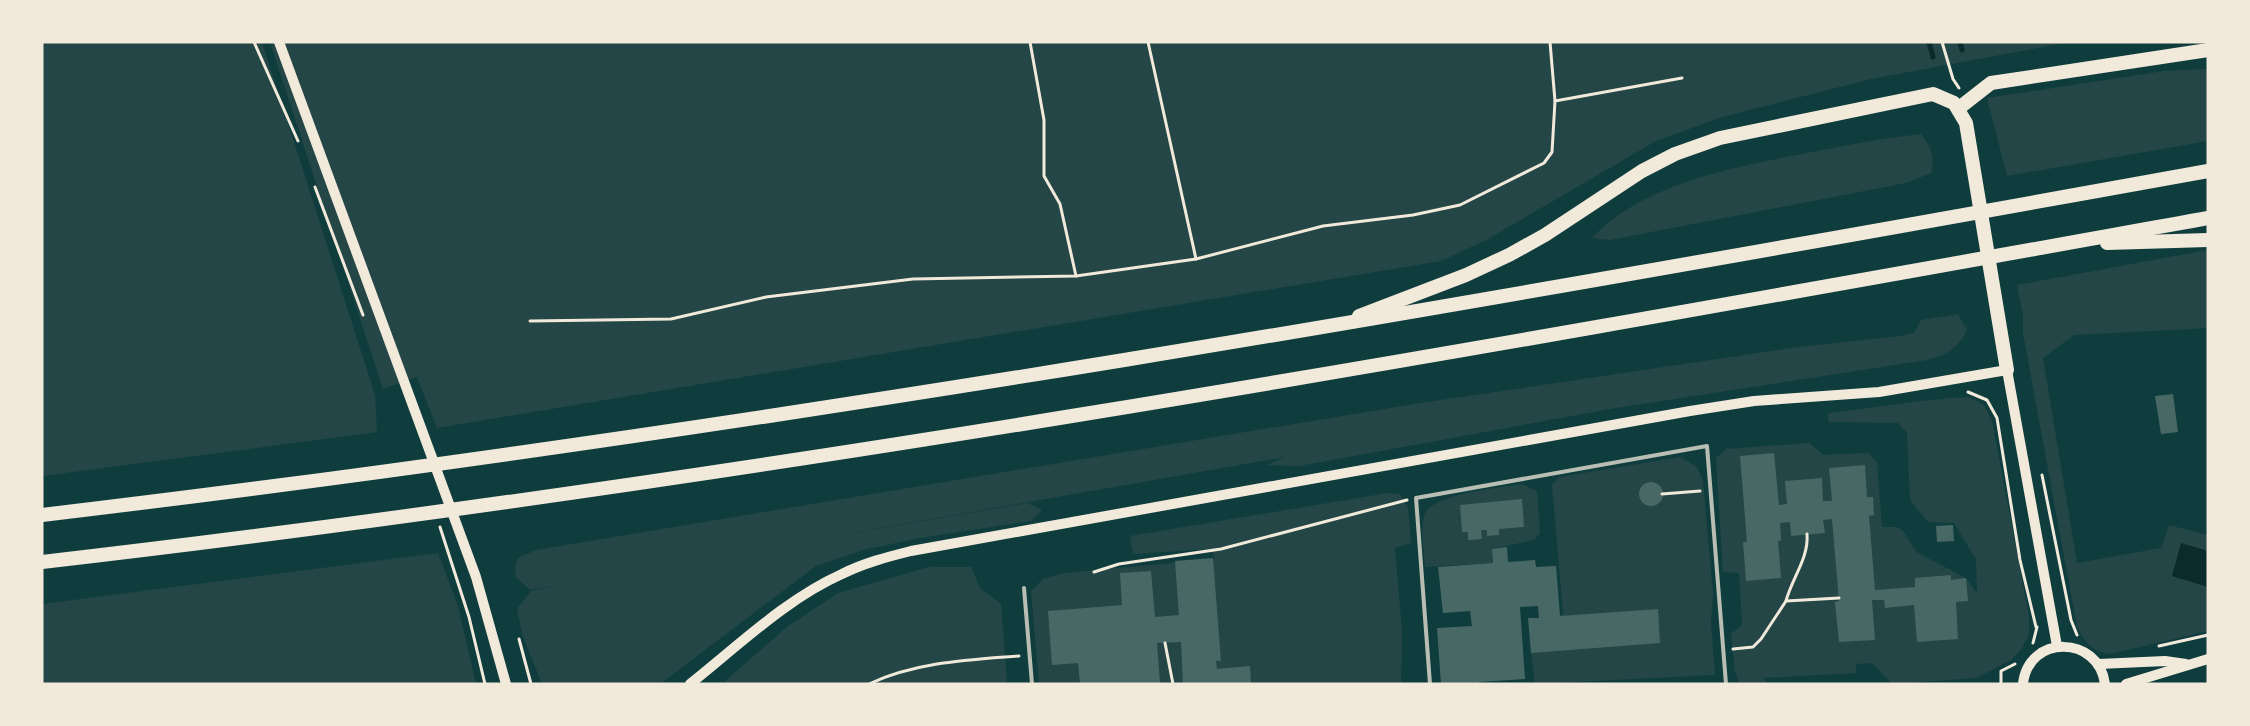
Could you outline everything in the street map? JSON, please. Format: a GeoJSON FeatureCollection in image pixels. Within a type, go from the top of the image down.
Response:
{"type":"FeatureCollection","features":[{"type":"Feature","properties":{"kind":"highway"},"geometry":{"type":"LineString","coordinates":[[1959,108],[1982,88],[2001,81],[2208,50]]}},
{"type":"Feature","properties":{"kind":"highway"},"geometry":{"type":"LineString","coordinates":[[1329,327],[1466,275],[1509,255],[1553,230],[1642,171],[1698,146],[1720,138],[1925,94],[1947,99],[1959,108],[1966,123],[2007,370]]}},
{"type":"Feature","properties":{"kind":"highway"},"geometry":{"type":"LineString","coordinates":[[42,515],[459,463],[753,420],[1329,327],[2208,171]]}},
{"type":"Feature","properties":{"kind":"highway"},"geometry":{"type":"LineString","coordinates":[[42,562],[191,545],[762,466],[1131,408],[2208,218]]}},
{"type":"Feature","properties":{"kind":"highway"},"geometry":{"type":"LineString","coordinates":[[2066,243],[2208,240]]}},
{"type":"Feature","properties":{"kind":"main road"},"geometry":{"type":"LineString","coordinates":[[279,42],[476,577],[506,684]]}},
{"type":"Feature","properties":{"kind":"main road"},"geometry":{"type":"LineString","coordinates":[[690,684],[804,594],[840,574],[874,560],[911,550],[1690,411],[1754,401],[1879,392],[2007,370],[2057,646]]}},
{"type":"Feature","properties":{"kind":"main road"},"geometry":{"type":"LineString","coordinates":[[2023,684],[2026,671],[2035,657],[2057,646],[2081,649],[2099,664],[2105,684]]}},
{"type":"Feature","properties":{"kind":"main road"},"geometry":{"type":"LineString","coordinates":[[2126,684],[2208,659]]}},
{"type":"Feature","properties":{"kind":"main road"},"geometry":{"type":"LineString","coordinates":[[2099,664],[2165,661],[2186,664]]}},
{"type":"Feature","properties":{"kind":"lane"},"geometry":{"type":"LineString","coordinates":[[1430,684],[1416,498],[1542,473],[1707,446],[1726,684]]}},
{"type":"Feature","properties":{"kind":"lane"},"geometry":{"type":"LineString","coordinates":[[1024,588],[1032,684]]}},
{"type":"Feature","properties":{"kind":"path"},"geometry":{"type":"LineString","coordinates":[[254,42],[303,152]]}},
{"type":"Feature","properties":{"kind":"path"},"geometry":{"type":"LineString","coordinates":[[1030,42],[1044,120],[1044,176],[1060,204],[1076,276]]}},
{"type":"Feature","properties":{"kind":"path"},"geometry":{"type":"LineString","coordinates":[[1148,42],[1196,260]]}},
{"type":"Feature","properties":{"kind":"path"},"geometry":{"type":"LineString","coordinates":[[530,321],[670,319],[766,297],[913,279],[1076,276],[1196,260],[1323,226],[1413,215],[1460,205],[1544,163],[1552,152],[1554,101],[1550,42]]}},
{"type":"Feature","properties":{"kind":"path"},"geometry":{"type":"LineString","coordinates":[[1942,42],[1953,78]]}},
{"type":"Feature","properties":{"kind":"path"},"geometry":{"type":"LineString","coordinates":[[1554,101],[1682,78]]}},
{"type":"Feature","properties":{"kind":"path"},"geometry":{"type":"LineString","coordinates":[[314,184],[363,316]]}},
{"type":"Feature","properties":{"kind":"path"},"geometry":{"type":"LineString","coordinates":[[1966,392],[1978,394],[1987,400],[1997,418],[2020,560],[2036,627]]}},
{"type":"Feature","properties":{"kind":"path"},"geometry":{"type":"LineString","coordinates":[[2042,472],[2071,620]]}},
{"type":"Feature","properties":{"kind":"path"},"geometry":{"type":"LineString","coordinates":[[1662,494],[1711,490]]}},
{"type":"Feature","properties":{"kind":"path"},"geometry":{"type":"LineString","coordinates":[[1094,572],[1119,564],[1221,549],[1416,498]]}},
{"type":"Feature","properties":{"kind":"path"},"geometry":{"type":"LineString","coordinates":[[1723,650],[1752,648],[1761,639],[1786,601],[1791,583],[1808,549],[1807,534]]}},
{"type":"Feature","properties":{"kind":"path"},"geometry":{"type":"LineString","coordinates":[[1786,601],[1839,597]]}},
{"type":"Feature","properties":{"kind":"path"},"geometry":{"type":"LineString","coordinates":[[469,617],[485,684]]}},
{"type":"Feature","properties":{"kind":"path"},"geometry":{"type":"LineString","coordinates":[[2155,647],[2208,635]]}},
{"type":"Feature","properties":{"kind":"path"},"geometry":{"type":"LineString","coordinates":[[519,639],[531,684]]}},
{"type":"Feature","properties":{"kind":"path"},"geometry":{"type":"LineString","coordinates":[[1165,643],[1173,684]]}},
{"type":"Feature","properties":{"kind":"path"},"geometry":{"type":"LineString","coordinates":[[869,684],[892,673],[940,663],[1030,655]]}},
{"type":"Feature","properties":{"kind":"shaded area"},"geometry":{"type":"Polygon","coordinates":[[[42,42],[262,42],[375,395],[377,432],[42,476],[42,42]]]}},
{"type":"Feature","properties":{"kind":"shaded area"},"geometry":{"type":"Polygon","coordinates":[[[270,42],[2070,42],[1871,79],[1722,117],[1656,141],[1488,239],[1441,261],[437,428],[417,377],[383,389],[270,42]]]}},
{"type":"Feature","properties":{"kind":"shaded area"},"geometry":{"type":"Polygon","coordinates":[[[2208,69],[2208,141],[2007,176],[1987,98],[2164,71],[2208,69]]]}},
{"type":"Feature","properties":{"kind":"shaded area"},"geometry":{"type":"Polygon","coordinates":[[[1921,134],[1931,152],[1933,162],[1931,173],[1906,183],[1610,240],[1592,238],[1613,219],[1638,203],[1694,179],[1784,157],[1921,134]]]}},
{"type":"Feature","properties":{"kind":"shaded area"},"geometry":{"type":"Polygon","coordinates":[[[2208,250],[2208,328],[2074,335],[2043,358],[2077,563],[2161,548],[2169,525],[2208,535],[2208,631],[2110,654],[2103,653],[2083,638],[2077,627],[2023,333],[2023,315],[2017,285],[2208,250]]]}},
{"type":"Feature","properties":{"kind":"shaded area"},"geometry":{"type":"Polygon","coordinates":[[[1958,314],[1967,330],[1960,342],[1940,356],[1927,360],[1610,409],[1299,466],[1267,465],[1285,457],[795,543],[1027,503],[1042,510],[1031,521],[920,538],[863,550],[816,566],[660,684],[542,684],[522,634],[517,609],[531,591],[557,585],[530,590],[516,577],[515,567],[518,558],[536,550],[1414,404],[1799,347],[1900,336],[1914,333],[1921,320],[1958,314]]]}},
{"type":"Feature","properties":{"kind":"shaded area"},"geometry":{"type":"Polygon","coordinates":[[[1969,397],[1984,405],[1992,421],[2029,616],[2029,634],[2022,648],[2011,660],[1976,678],[1892,684],[1872,663],[1856,664],[1856,673],[1763,678],[1768,684],[1740,684],[1735,672],[1731,634],[1742,625],[1739,573],[1723,572],[1716,458],[1726,449],[1809,443],[1823,455],[1868,453],[1877,462],[1882,527],[1897,527],[1903,531],[1916,552],[1966,578],[1977,593],[1976,559],[1954,523],[1928,522],[1910,500],[1907,433],[1898,423],[1829,422],[1828,413],[1969,397]]]}},
{"type":"Feature","properties":{"kind":"shaded area"},"geometry":{"type":"Polygon","coordinates":[[[1680,457],[1697,467],[1703,481],[1713,593],[1711,624],[1715,675],[1535,684],[1531,653],[1563,613],[1552,485],[1559,477],[1680,457]]]}},
{"type":"Feature","properties":{"kind":"shaded area"},"geometry":{"type":"Polygon","coordinates":[[[1522,484],[1537,491],[1540,533],[1534,540],[1492,549],[1493,563],[1425,567],[1422,528],[1424,516],[1429,508],[1439,502],[1467,493],[1522,484]]]}},
{"type":"Feature","properties":{"kind":"shaded area"},"geometry":{"type":"Polygon","coordinates":[[[1388,493],[1400,494],[1408,508],[1411,543],[1395,548],[1402,632],[1401,684],[1039,684],[1031,591],[1043,579],[1064,573],[1215,559],[1211,549],[1133,554],[1130,536],[1388,493]]]}},
{"type":"Feature","properties":{"kind":"shaded area"},"geometry":{"type":"Polygon","coordinates":[[[2181,543],[2208,551],[2208,587],[2172,576],[2181,543]]]}},
{"type":"Feature","properties":{"kind":"shaded area"},"geometry":{"type":"Polygon","coordinates":[[[438,553],[458,606],[476,684],[42,684],[42,604],[438,553]]]}},
{"type":"Feature","properties":{"kind":"shaded area"},"geometry":{"type":"Polygon","coordinates":[[[929,567],[971,567],[980,588],[1001,604],[1007,684],[722,684],[788,626],[838,593],[929,567]]]}},
{"type":"Feature","properties":{"kind":"building"},"geometry":{"type":"Polygon","coordinates":[[[2173,394],[2178,432],[2161,434],[2155,396],[2173,394]]]}},
{"type":"Feature","properties":{"kind":"building"},"geometry":{"type":"Polygon","coordinates":[[[1774,453],[1779,505],[1787,504],[1785,481],[1822,478],[1823,501],[1832,501],[1829,468],[1865,465],[1867,497],[1873,497],[1874,515],[1869,516],[1875,590],[1915,587],[1915,578],[1951,575],[1951,580],[1966,578],[1968,601],[1956,602],[1958,639],[1917,642],[1914,605],[1885,608],[1884,600],[1872,600],[1875,640],[1839,642],[1835,602],[1839,601],[1832,519],[1823,520],[1825,533],[1791,536],[1790,522],[1780,523],[1781,541],[1778,541],[1781,578],[1746,581],[1743,542],[1747,542],[1740,456],[1774,453]]]}},
{"type":"Feature","properties":{"kind":"building"},"geometry":{"type":"Polygon","coordinates":[[[1651,482],[1656,483],[1662,489],[1662,499],[1656,505],[1651,506],[1646,505],[1640,499],[1639,494],[1640,489],[1646,483],[1651,482]]]}},
{"type":"Feature","properties":{"kind":"building"},"geometry":{"type":"Polygon","coordinates":[[[1522,499],[1524,527],[1499,529],[1499,535],[1487,536],[1487,530],[1481,530],[1482,539],[1468,540],[1468,532],[1462,532],[1460,505],[1522,499]]]}},
{"type":"Feature","properties":{"kind":"building"},"geometry":{"type":"Polygon","coordinates":[[[1953,525],[1954,541],[1937,542],[1936,526],[1953,525]]]}},
{"type":"Feature","properties":{"kind":"building"},"geometry":{"type":"Polygon","coordinates":[[[1507,547],[1508,562],[1535,560],[1536,567],[1556,566],[1560,616],[1658,609],[1660,643],[1531,653],[1528,618],[1539,618],[1538,606],[1520,607],[1525,679],[1479,682],[1479,684],[1441,684],[1437,628],[1472,626],[1470,611],[1443,613],[1438,567],[1493,563],[1492,549],[1507,547]]]}},
{"type":"Feature","properties":{"kind":"building"},"geometry":{"type":"Polygon","coordinates":[[[1213,558],[1221,661],[1216,661],[1217,669],[1250,666],[1251,684],[1183,684],[1181,642],[1157,643],[1160,683],[1080,684],[1078,663],[1052,665],[1048,611],[1122,605],[1120,573],[1151,571],[1155,617],[1179,615],[1175,561],[1213,558]]]}},
{"type":"Feature","properties":{"kind":"waterway"},"geometry":{"type":"LineString","coordinates":[[1929,42],[1933,57]]}},
{"type":"Feature","properties":{"kind":"waterway"},"geometry":{"type":"LineString","coordinates":[[1960,42],[1962,50]]}}]}
